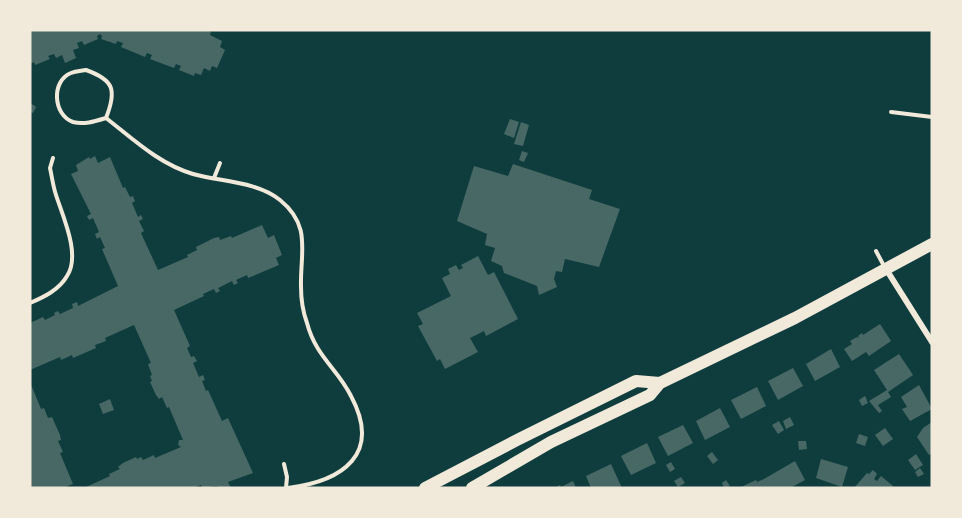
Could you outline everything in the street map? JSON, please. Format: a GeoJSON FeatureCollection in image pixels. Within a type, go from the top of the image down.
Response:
{"type":"FeatureCollection","features":[{"type":"Feature","properties":{"kind":"main road"},"geometry":{"type":"LineString","coordinates":[[472,488],[551,442],[650,395],[660,383],[795,318],[932,244]]}},
{"type":"Feature","properties":{"kind":"main road"},"geometry":{"type":"LineString","coordinates":[[425,488],[636,381],[660,383]]}},
{"type":"Feature","properties":{"kind":"street"},"geometry":{"type":"LineString","coordinates":[[886,269],[932,342]]}},
{"type":"Feature","properties":{"kind":"lane"},"geometry":{"type":"LineString","coordinates":[[86,70],[101,75],[111,84],[112,95],[106,118],[90,122],[71,121],[63,115],[56,96],[60,84],[70,73],[86,70]]}},
{"type":"Feature","properties":{"kind":"lane"},"geometry":{"type":"LineString","coordinates":[[891,112],[932,117]]}},
{"type":"Feature","properties":{"kind":"lane"},"geometry":{"type":"LineString","coordinates":[[106,118],[161,161],[192,174],[257,188],[279,199],[295,215],[302,233],[301,288],[311,338],[320,355],[351,394],[358,411],[363,435],[360,451],[352,464],[342,471],[303,486],[287,488],[284,464]]}},
{"type":"Feature","properties":{"kind":"lane"},"geometry":{"type":"LineString","coordinates":[[30,303],[48,295],[60,285],[68,275],[72,262],[70,240],[50,168],[53,158]]}},
{"type":"Feature","properties":{"kind":"lane"},"geometry":{"type":"LineString","coordinates":[[214,178],[220,163]]}},
{"type":"Feature","properties":{"kind":"lane"},"geometry":{"type":"LineString","coordinates":[[876,251],[886,269]]}},
{"type":"Feature","properties":{"kind":"building"},"geometry":{"type":"Polygon","coordinates":[[[30,30],[206,30],[211,32],[210,35],[222,41],[220,47],[225,50],[217,68],[212,66],[210,71],[204,68],[201,75],[195,73],[194,76],[179,70],[181,66],[176,64],[174,68],[150,59],[152,55],[147,53],[145,57],[121,47],[123,43],[117,41],[116,44],[101,39],[100,34],[97,36],[98,39],[84,45],[82,41],[77,43],[79,48],[73,50],[76,58],[65,63],[62,55],[56,58],[54,54],[48,56],[50,59],[35,65],[34,62],[30,64],[30,30]]]}},
{"type":"Feature","properties":{"kind":"building"},"geometry":{"type":"Polygon","coordinates":[[[30,104],[36,107],[33,113],[30,112],[30,104]]]}},
{"type":"Feature","properties":{"kind":"building"},"geometry":{"type":"Polygon","coordinates":[[[510,119],[519,122],[514,138],[504,134],[510,119]]]}},
{"type":"Feature","properties":{"kind":"building"},"geometry":{"type":"Polygon","coordinates":[[[521,122],[529,125],[523,146],[514,144],[521,122]]]}},
{"type":"Feature","properties":{"kind":"building"},"geometry":{"type":"Polygon","coordinates":[[[522,151],[528,153],[524,162],[519,160],[522,151]]]}},
{"type":"Feature","properties":{"kind":"building"},"geometry":{"type":"Polygon","coordinates":[[[95,156],[98,163],[110,157],[123,188],[125,187],[130,197],[133,196],[135,201],[132,203],[138,217],[141,215],[143,219],[139,221],[144,231],[141,233],[158,270],[188,257],[187,255],[197,250],[196,247],[214,238],[219,237],[220,240],[231,236],[232,238],[262,225],[268,238],[274,235],[282,255],[276,258],[279,265],[248,278],[247,275],[236,280],[238,283],[234,285],[232,281],[218,288],[220,291],[216,293],[214,289],[174,310],[190,346],[187,348],[191,357],[194,356],[197,361],[193,363],[199,377],[203,375],[205,380],[202,381],[206,391],[208,390],[222,421],[228,418],[253,473],[228,482],[231,488],[217,486],[202,488],[201,485],[193,488],[84,488],[110,476],[109,474],[120,469],[118,467],[123,463],[136,457],[137,459],[141,457],[143,460],[154,455],[155,458],[181,447],[178,445],[179,440],[183,440],[169,407],[167,408],[162,397],[159,399],[150,382],[152,375],[148,364],[151,363],[134,325],[105,338],[106,341],[95,345],[96,348],[73,358],[72,355],[61,360],[60,357],[30,370],[30,323],[43,317],[45,320],[58,311],[60,314],[73,308],[72,304],[77,302],[78,306],[118,286],[102,249],[105,248],[100,237],[97,239],[95,234],[99,232],[93,218],[89,220],[87,216],[91,214],[71,174],[78,171],[76,165],[95,156]]]}},
{"type":"Feature","properties":{"kind":"building"},"geometry":{"type":"Polygon","coordinates":[[[513,164],[592,190],[589,199],[620,209],[599,267],[565,259],[562,272],[556,271],[554,279],[557,287],[539,295],[537,286],[504,273],[502,266],[491,261],[495,248],[485,245],[487,234],[457,221],[474,166],[508,176],[513,164]]]}},
{"type":"Feature","properties":{"kind":"building"},"geometry":{"type":"Polygon","coordinates":[[[478,256],[488,275],[494,272],[518,319],[486,336],[484,331],[470,338],[478,352],[445,369],[440,359],[437,361],[418,326],[423,324],[417,313],[451,296],[442,278],[450,274],[448,269],[456,265],[459,270],[463,268],[461,265],[478,256]]]}},
{"type":"Feature","properties":{"kind":"building"},"geometry":{"type":"Polygon","coordinates":[[[880,324],[891,341],[869,356],[866,352],[852,361],[844,349],[852,344],[850,341],[859,338],[858,336],[862,333],[863,335],[880,324]]]}},
{"type":"Feature","properties":{"kind":"building"},"geometry":{"type":"Polygon","coordinates":[[[831,349],[840,367],[815,381],[806,364],[831,349]]]}},
{"type":"Feature","properties":{"kind":"building"},"geometry":{"type":"Polygon","coordinates":[[[899,354],[913,375],[888,392],[891,397],[878,405],[882,411],[879,413],[869,401],[887,390],[874,370],[899,354]]]}},
{"type":"Feature","properties":{"kind":"building"},"geometry":{"type":"Polygon","coordinates":[[[793,368],[803,386],[778,400],[768,381],[793,368]]]}},
{"type":"Feature","properties":{"kind":"building"},"geometry":{"type":"Polygon","coordinates":[[[30,382],[41,409],[44,408],[48,418],[52,417],[60,435],[61,440],[58,441],[63,452],[60,453],[73,484],[63,488],[30,488],[30,382]]]}},
{"type":"Feature","properties":{"kind":"building"},"geometry":{"type":"Polygon","coordinates":[[[919,385],[932,409],[910,421],[902,409],[907,407],[901,397],[919,385]]]}},
{"type":"Feature","properties":{"kind":"building"},"geometry":{"type":"Polygon","coordinates":[[[757,387],[766,406],[741,419],[731,400],[757,387]]]}},
{"type":"Feature","properties":{"kind":"building"},"geometry":{"type":"Polygon","coordinates":[[[865,396],[868,403],[862,406],[859,400],[865,396]]]}},
{"type":"Feature","properties":{"kind":"building"},"geometry":{"type":"Polygon","coordinates":[[[110,399],[114,410],[103,414],[99,404],[110,399]]]}},
{"type":"Feature","properties":{"kind":"building"},"geometry":{"type":"Polygon","coordinates":[[[720,408],[730,427],[705,440],[696,421],[720,408]]]}},
{"type":"Feature","properties":{"kind":"building"},"geometry":{"type":"Polygon","coordinates":[[[790,417],[794,425],[786,429],[783,421],[790,417]]]}},
{"type":"Feature","properties":{"kind":"building"},"geometry":{"type":"Polygon","coordinates":[[[779,421],[784,430],[778,434],[772,425],[779,421]]]}},
{"type":"Feature","properties":{"kind":"building"},"geometry":{"type":"Polygon","coordinates":[[[932,422],[932,453],[929,455],[917,437],[923,428],[932,422]]]}},
{"type":"Feature","properties":{"kind":"building"},"geometry":{"type":"Polygon","coordinates":[[[683,425],[693,443],[668,456],[658,437],[683,425]]]}},
{"type":"Feature","properties":{"kind":"building"},"geometry":{"type":"Polygon","coordinates":[[[885,428],[893,439],[883,446],[875,435],[885,428]]]}},
{"type":"Feature","properties":{"kind":"building"},"geometry":{"type":"Polygon","coordinates":[[[859,434],[868,437],[865,446],[856,443],[859,434]]]}},
{"type":"Feature","properties":{"kind":"building"},"geometry":{"type":"Polygon","coordinates":[[[798,441],[806,441],[807,449],[799,450],[798,441]]]}},
{"type":"Feature","properties":{"kind":"building"},"geometry":{"type":"Polygon","coordinates":[[[647,443],[656,463],[631,475],[621,456],[647,443]]]}},
{"type":"Feature","properties":{"kind":"building"},"geometry":{"type":"Polygon","coordinates":[[[712,452],[718,460],[713,464],[707,456],[712,452]]]}},
{"type":"Feature","properties":{"kind":"building"},"geometry":{"type":"Polygon","coordinates":[[[916,454],[923,465],[915,470],[908,460],[916,454]]]}},
{"type":"Feature","properties":{"kind":"building"},"geometry":{"type":"Polygon","coordinates":[[[821,459],[848,467],[842,487],[816,478],[821,459]]]}},
{"type":"Feature","properties":{"kind":"building"},"geometry":{"type":"Polygon","coordinates":[[[795,461],[805,480],[790,488],[739,488],[764,479],[795,461]]]}},
{"type":"Feature","properties":{"kind":"building"},"geometry":{"type":"Polygon","coordinates":[[[671,462],[675,469],[670,472],[666,465],[671,462]]]}},
{"type":"Feature","properties":{"kind":"building"},"geometry":{"type":"Polygon","coordinates":[[[611,464],[622,488],[591,488],[586,476],[611,464]]]}},
{"type":"Feature","properties":{"kind":"building"},"geometry":{"type":"Polygon","coordinates":[[[920,468],[924,474],[918,477],[915,472],[920,468]]]}},
{"type":"Feature","properties":{"kind":"building"},"geometry":{"type":"Polygon","coordinates":[[[873,470],[877,474],[874,479],[877,481],[881,476],[893,486],[891,488],[854,488],[867,473],[873,470]]]}},
{"type":"Feature","properties":{"kind":"building"},"geometry":{"type":"Polygon","coordinates":[[[681,477],[685,483],[678,487],[674,481],[681,477]]]}},
{"type":"Feature","properties":{"kind":"building"},"geometry":{"type":"Polygon","coordinates":[[[726,480],[730,486],[724,488],[722,483],[726,480]]]}},
{"type":"Feature","properties":{"kind":"building"},"geometry":{"type":"Polygon","coordinates":[[[573,481],[576,488],[554,488],[560,485],[561,487],[573,481]]]}}]}
